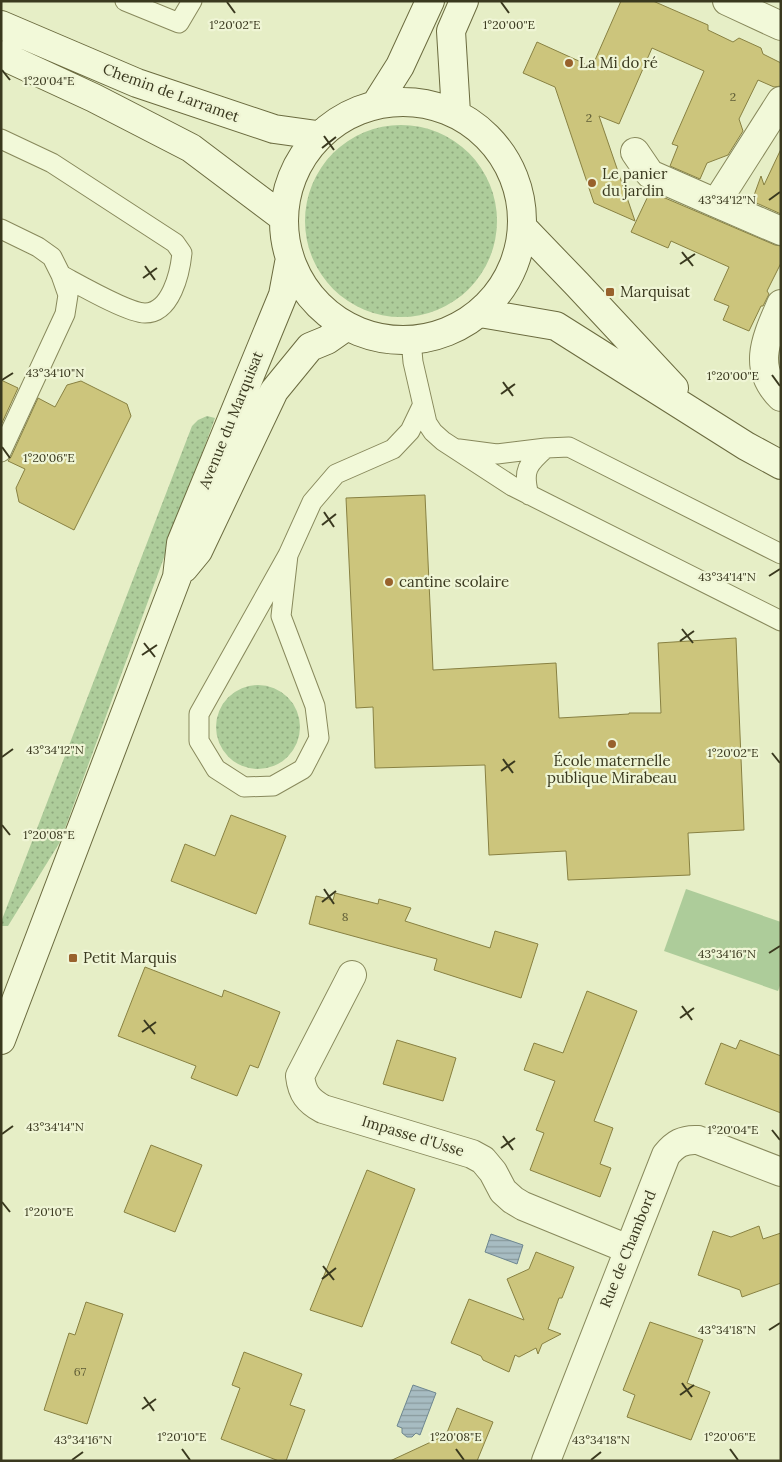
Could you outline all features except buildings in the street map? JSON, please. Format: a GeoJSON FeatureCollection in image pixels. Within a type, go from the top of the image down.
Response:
{"type":"FeatureCollection","features":[{"type":"Feature","properties":{"kind":"main road"},"geometry":{"type":"LineString","coordinates":[[376,104],[400,66],[430,1]]}},
{"type":"Feature","properties":{"kind":"main road"},"geometry":{"type":"LineString","coordinates":[[456,113],[450,31],[464,1]]}},
{"type":"Feature","properties":{"kind":"main road"},"geometry":{"type":"LineString","coordinates":[[727,1],[781,26]]}},
{"type":"Feature","properties":{"kind":"main road","name":"Chemin de Larramet"},"geometry":{"type":"LineString","coordinates":[[1,25],[136,83],[274,129],[317,135]]}},
{"type":"Feature","properties":{"kind":"main road","name":"Chemin de Larramet"},"geometry":{"type":"LineString","coordinates":[[1,55],[94,98],[191,148],[284,218]]}},
{"type":"Feature","properties":{"kind":"main road"},"geometry":{"type":"LineString","coordinates":[[418,102],[456,113],[483,132],[506,160],[522,207],[524,230],[518,253],[501,288],[480,313],[446,332],[433,336],[411,340],[371,336],[346,326],[315,301],[289,263],[284,218],[291,179],[317,135],[338,120],[376,104],[418,102]]}},
{"type":"Feature","properties":{"kind":"main road"},"geometry":{"type":"LineString","coordinates":[[716,203],[781,102]]}},
{"type":"Feature","properties":{"kind":"main road"},"geometry":{"type":"LineString","coordinates":[[635,152],[650,174],[781,231]]}},
{"type":"Feature","properties":{"kind":"main road"},"geometry":{"type":"LineString","coordinates":[[524,230],[699,415]]}},
{"type":"Feature","properties":{"kind":"main road","name":"Avenue du Marquisat"},"geometry":{"type":"LineString","coordinates":[[1,1040],[177,577],[181,543],[283,295],[289,263]]}},
{"type":"Feature","properties":{"kind":"main road"},"geometry":{"type":"LineString","coordinates":[[781,304],[765,341],[764,356],[764,371],[781,396]]}},
{"type":"Feature","properties":{"kind":"main road"},"geometry":{"type":"LineString","coordinates":[[480,313],[556,326],[746,446],[781,465]]}},
{"type":"Feature","properties":{"kind":"main road","name":"Avenue du Marquisat"},"geometry":{"type":"LineString","coordinates":[[177,577],[198,551],[274,391],[310,347],[328,340],[346,326]]}},
{"type":"Feature","properties":{"kind":"main road","name":"Impasse d'Usse"},"geometry":{"type":"LineString","coordinates":[[352,975],[300,1076],[301,1086],[306,1096],[313,1103],[323,1108],[472,1154],[483,1160],[493,1172],[503,1191],[513,1200],[523,1206],[628,1248]]}},
{"type":"Feature","properties":{"kind":"main road","name":"Rue de Chambord"},"geometry":{"type":"LineString","coordinates":[[546,1461],[666,1155],[679,1142],[698,1140],[781,1172]]}},
{"type":"Feature","properties":{"kind":"lane"},"geometry":{"type":"LineString","coordinates":[[125,1],[179,23],[192,1]]}},
{"type":"Feature","properties":{"kind":"lane"},"geometry":{"type":"LineString","coordinates":[[1,138],[52,163],[175,243],[182,253],[179,276],[169,299],[158,309],[146,313],[132,311],[61,275]]}},
{"type":"Feature","properties":{"kind":"lane"},"geometry":{"type":"LineString","coordinates":[[1,230],[38,247],[52,257],[68,295],[66,314],[1,452]]}},
{"type":"Feature","properties":{"kind":"lane"},"geometry":{"type":"LineString","coordinates":[[411,340],[413,362],[426,423],[433,432],[455,449],[529,495],[781,621]]}},
{"type":"Feature","properties":{"kind":"lane"},"geometry":{"type":"LineString","coordinates":[[288,555],[281,616],[315,706],[319,738],[303,769],[273,786],[244,787],[216,769],[199,741],[199,714],[288,555],[312,502],[336,474],[393,449],[410,431],[422,406]]}},
{"type":"Feature","properties":{"kind":"lane"},"geometry":{"type":"LineString","coordinates":[[455,449],[496,454],[570,447],[781,554]]}},
{"type":"Feature","properties":{"kind":"lane"},"geometry":{"type":"LineString","coordinates":[[529,495],[525,480],[531,461],[546,448]]}},
{"type":"Feature","properties":{"kind":"green space"},"geometry":{"type":"Polygon","coordinates":[[[401,125],[420,127],[438,133],[469,153],[489,184],[495,202],[497,221],[495,240],[489,258],[469,289],[438,309],[420,315],[401,317],[382,315],[364,309],[333,289],[313,258],[307,240],[305,221],[307,202],[313,184],[333,153],[364,133],[382,127],[401,125]]]}},
{"type":"Feature","properties":{"kind":"green space"},"geometry":{"type":"Polygon","coordinates":[[[207,416],[215,418],[60,842],[8,926],[1,926],[192,426],[198,420],[207,416]]]}},
{"type":"Feature","properties":{"kind":"green space"},"geometry":{"type":"Polygon","coordinates":[[[250,685],[266,685],[282,692],[293,703],[300,719],[297,743],[288,757],[282,762],[266,769],[250,769],[234,762],[223,751],[216,735],[216,719],[223,703],[234,692],[250,685]]]}},
{"type":"Feature","properties":{"kind":"green space"},"geometry":{"type":"Polygon","coordinates":[[[686,889],[781,922],[781,983],[778,991],[664,951],[686,889]]]}},
{"type":"Feature","properties":{"kind":"water"},"geometry":{"type":"Polygon","coordinates":[[[491,1234],[523,1245],[517,1264],[485,1252],[491,1234]]]}},
{"type":"Feature","properties":{"kind":"water"},"geometry":{"type":"Polygon","coordinates":[[[413,1385],[436,1393],[420,1435],[416,1433],[412,1437],[407,1437],[402,1433],[402,1428],[397,1426],[413,1385]]]}},
{"type":"Feature","properties":{"kind":"place","name":"La Mi do ré"},"geometry":{"type":"Point","coordinates":[569,63]}},
{"type":"Feature","properties":{"kind":"place","name":"Le panier du jardin"},"geometry":{"type":"Point","coordinates":[592,183]}},
{"type":"Feature","properties":{"kind":"place","name":"Marquisat"},"geometry":{"type":"Point","coordinates":[610,292]}},
{"type":"Feature","properties":{"kind":"place","name":"cantine scolaire"},"geometry":{"type":"Point","coordinates":[389,582]}},
{"type":"Feature","properties":{"kind":"place","name":"École maternelle publique Mirabeau"},"geometry":{"type":"Point","coordinates":[612,744]}},
{"type":"Feature","properties":{"kind":"place","name":"Petit Marquis"},"geometry":{"type":"Point","coordinates":[73,958]}}]}
